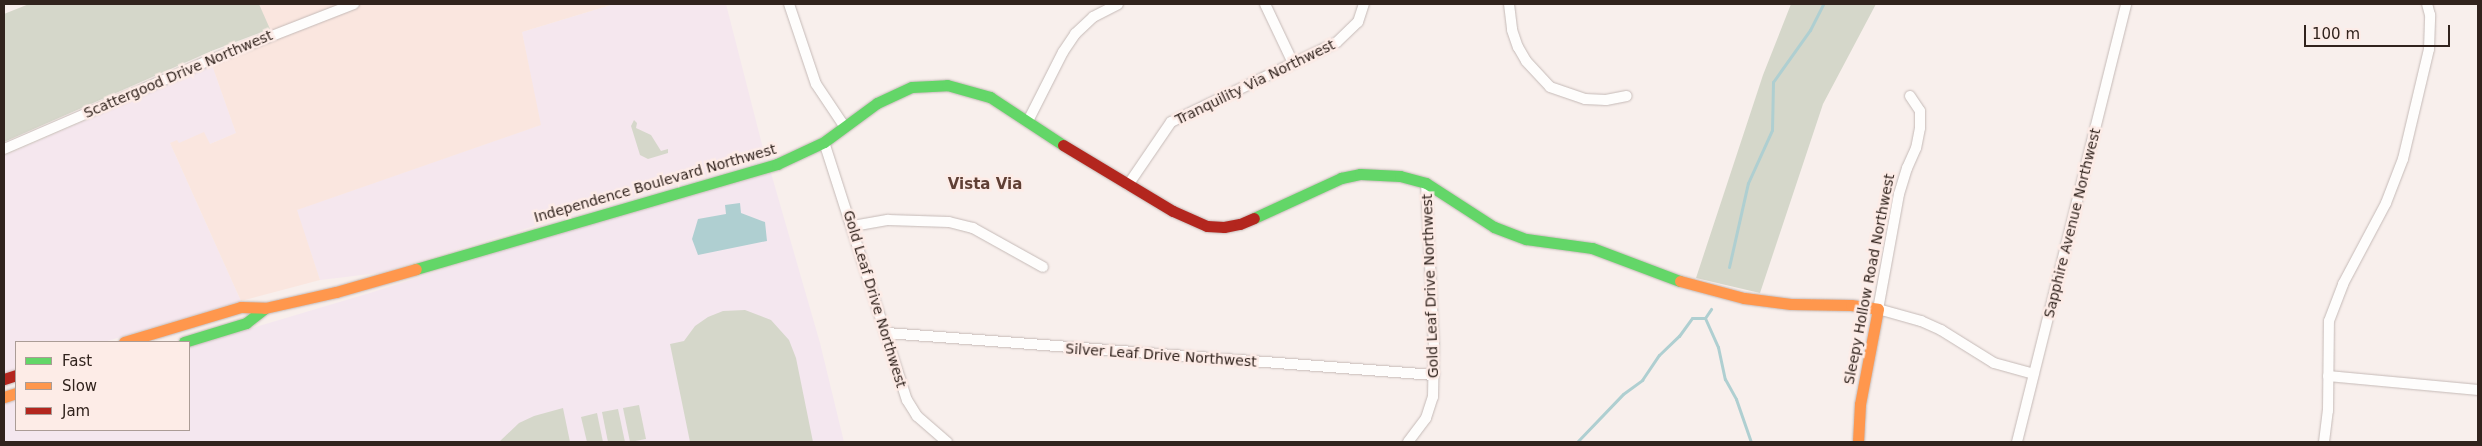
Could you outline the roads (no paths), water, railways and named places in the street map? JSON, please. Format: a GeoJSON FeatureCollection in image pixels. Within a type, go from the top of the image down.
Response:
{"type":"FeatureCollection","features":[{"type":"Feature","properties":{"kind":"street","name":"Scattergood Drive Northwest"},"geometry":{"type":"LineString","coordinates":[[4,149],[205,62],[354,4]]}},
{"type":"Feature","properties":{"kind":"street"},"geometry":{"type":"LineString","coordinates":[[792,4],[816,84],[844,126]]}},
{"type":"Feature","properties":{"kind":"street"},"geometry":{"type":"LineString","coordinates":[[1028,121],[1063,52],[1075,34],[1093,17],[1118,4]]}},
{"type":"Feature","properties":{"kind":"street"},"geometry":{"type":"LineString","coordinates":[[1265,4],[1293,63]]}},
{"type":"Feature","properties":{"kind":"street","name":"Tranquility Via Northwest"},"geometry":{"type":"LineString","coordinates":[[1128,185],[1171,122],[1337,42],[1348,34],[1358,22],[1364,4]]}},
{"type":"Feature","properties":{"kind":"street"},"geometry":{"type":"LineString","coordinates":[[1510,4],[1512,30],[1518,47],[1526,61],[1550,87],[1585,99],[1606,100],[1627,96]]}},
{"type":"Feature","properties":{"kind":"street","name":"Sapphire Avenue Northwest"},"geometry":{"type":"LineString","coordinates":[[2017,442],[2126,4]]}},
{"type":"Feature","properties":{"kind":"street"},"geometry":{"type":"LineString","coordinates":[[2324,442],[2328,411],[2329,320],[2343,284],[2386,203],[2411,131],[2429,49],[2430,15],[2427,4]]}},
{"type":"Feature","properties":{"kind":"street","name":"Independence Boulevard Northwest"},"geometry":{"type":"LineString","coordinates":[[127,341],[241,307],[265,308],[344,290],[777,164],[824,142],[877,103],[894,94],[912,87],[929,84],[947,85],[990,97],[1066,148],[1128,185],[1190,220],[1207,226],[1224,227],[1240,224],[1341,178],[1360,174],[1400,176],[1426,184],[1494,227],[1526,239],[1592,248],[1677,280],[1744,298],[1791,304],[1851,305],[1878,308],[1913,318],[1941,330],[1994,363],[2034,374]]}},
{"type":"Feature","properties":{"kind":"street","name":"Sleepy Hollow Road Northwest"},"geometry":{"type":"LineString","coordinates":[[1858,442],[1860,404],[1899,194],[1906,168],[1916,148],[1920,128],[1920,111],[1910,96]]}},
{"type":"Feature","properties":{"kind":"street","name":"Gold Leaf Drive Northwest"},"geometry":{"type":"LineString","coordinates":[[824,142],[853,226],[907,400],[917,416],[947,442]]}},
{"type":"Feature","properties":{"kind":"street","name":"Gold Leaf Drive Northwest"},"geometry":{"type":"LineString","coordinates":[[1408,442],[1426,418],[1433,397],[1434,375],[1426,184]]}},
{"type":"Feature","properties":{"kind":"street"},"geometry":{"type":"LineString","coordinates":[[853,226],[888,220],[949,222],[973,228],[1043,267]]}},
{"type":"Feature","properties":{"kind":"street","name":"Independence Boulevard Northwest"},"geometry":{"type":"LineString","coordinates":[[187,341],[246,323],[265,308]]}},
{"type":"Feature","properties":{"kind":"street","name":"Silver Leaf Drive Northwest"},"geometry":{"type":"LineString","coordinates":[[887,333],[1434,375]]}},
{"type":"Feature","properties":{"kind":"street"},"geometry":{"type":"LineString","coordinates":[[2328,376],[2478,390]]}},
{"type":"Feature","properties":{"kind":"water"},"geometry":{"type":"Polygon","coordinates":[[[740,203],[741,213],[765,222],[767,241],[698,255],[692,239],[698,219],[726,214],[725,205],[740,203]]]}},
{"type":"Feature","properties":{"kind":"waterway"},"geometry":{"type":"LineString","coordinates":[[1729,267],[1748,183],[1772,130],[1773,82],[1810,30],[1823,4]]}},
{"type":"Feature","properties":{"kind":"waterway"},"geometry":{"type":"LineString","coordinates":[[1705,318],[1711,309]]}},
{"type":"Feature","properties":{"kind":"waterway"},"geometry":{"type":"LineString","coordinates":[[1577,442],[1623,394],[1642,380],[1659,355],[1679,336],[1692,318],[1705,318]]}},
{"type":"Feature","properties":{"kind":"waterway"},"geometry":{"type":"LineString","coordinates":[[1705,318],[1718,347],[1725,379],[1736,399],[1751,442]]}},
{"type":"Feature","properties":{"kind":"district","name":"Vista Via"},"geometry":{"type":"Point","coordinates":[985,185]}}]}
